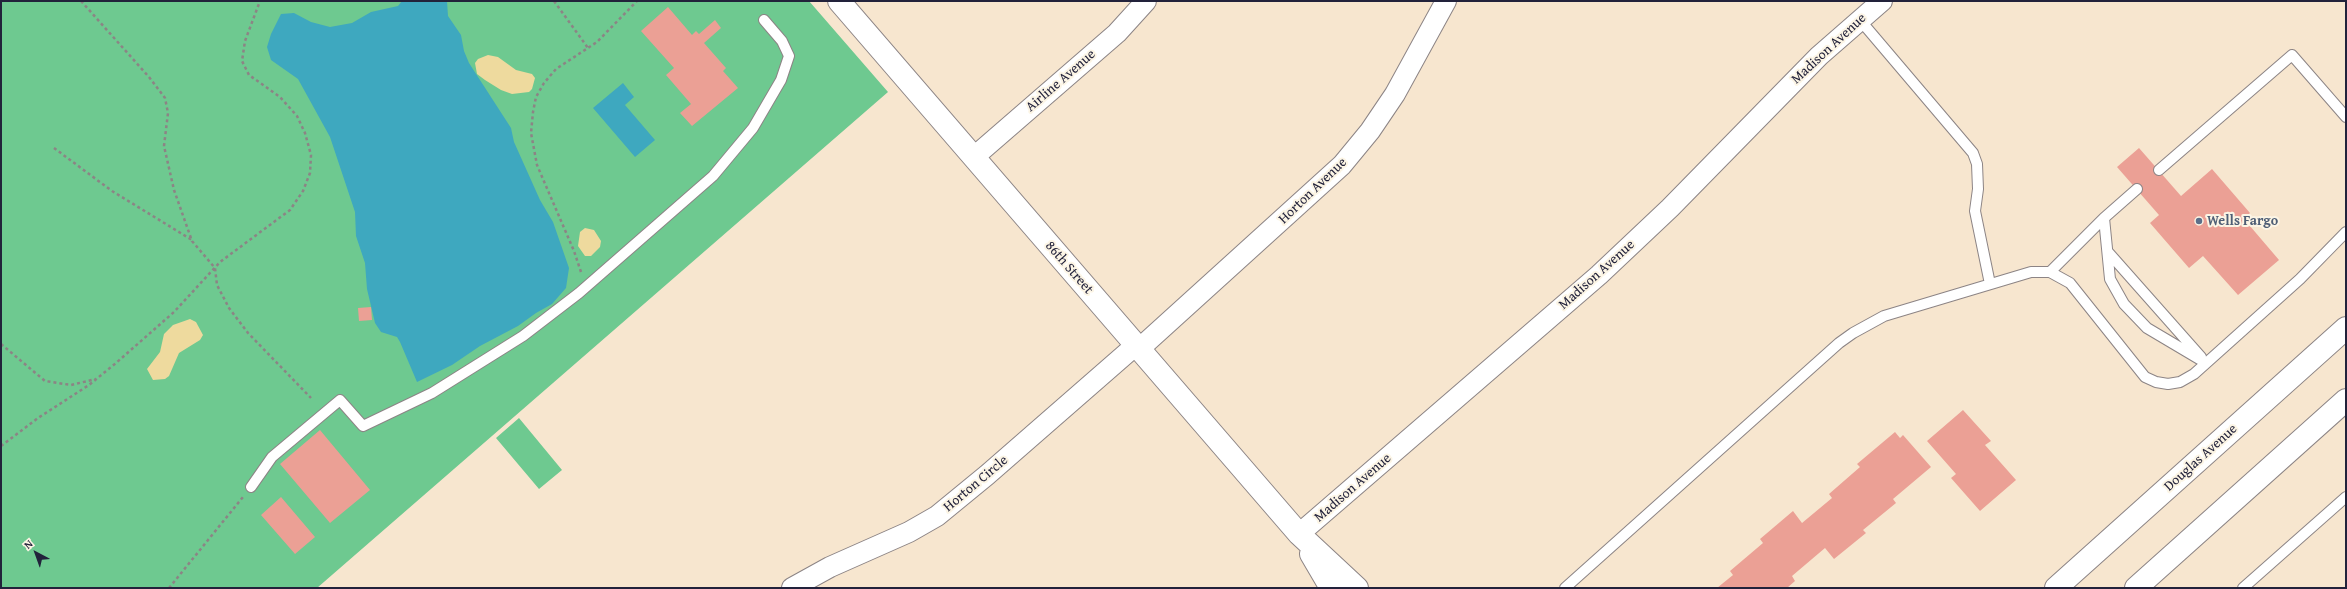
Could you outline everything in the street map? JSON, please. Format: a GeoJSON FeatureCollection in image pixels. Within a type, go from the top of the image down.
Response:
{"type":"FeatureCollection","features":[{"type":"Feature","properties":{"kind":"main road","name":"86th Street"},"geometry":{"type":"LineString","coordinates":[[839,1],[1299,534],[1357,588]]}},
{"type":"Feature","properties":{"kind":"main road","name":"Douglas Avenue"},"geometry":{"type":"LineString","coordinates":[[2056,588],[2346,328]]}},
{"type":"Feature","properties":{"kind":"main road"},"geometry":{"type":"LineString","coordinates":[[2136,588],[2346,400]]}},
{"type":"Feature","properties":{"kind":"main road"},"geometry":{"type":"LineString","coordinates":[[2080,588],[2085,575],[2152,513],[2163,493]]}},
{"type":"Feature","properties":{"kind":"main road","name":"86th Street"},"geometry":{"type":"LineString","coordinates":[[1299,534],[1331,588]]}},
{"type":"Feature","properties":{"kind":"street","name":"Airline Avenue"},"geometry":{"type":"LineString","coordinates":[[974,157],[1117,33],[1146,1]]}},
{"type":"Feature","properties":{"kind":"street","name":"Horton Avenue"},"geometry":{"type":"LineString","coordinates":[[1138,347],[1310,197],[1342,165],[1370,131],[1395,94],[1446,1]]}},
{"type":"Feature","properties":{"kind":"street","name":"Madison Avenue"},"geometry":{"type":"LineString","coordinates":[[1299,534],[1599,275],[1670,208],[1867,9]]}},
{"type":"Feature","properties":{"kind":"street","name":"Horton Circle"},"geometry":{"type":"LineString","coordinates":[[792,588],[830,567],[909,532],[937,516],[987,476],[1138,347]]}},
{"type":"Feature","properties":{"kind":"lane"},"geometry":{"type":"LineString","coordinates":[[1867,9],[1974,153],[1978,164],[1978,189],[1975,211],[1990,284]]}},
{"type":"Feature","properties":{"kind":"lane"},"geometry":{"type":"LineString","coordinates":[[251,487],[272,457],[340,400],[363,426],[432,393],[523,336],[579,293],[722,167],[753,128],[780,80],[789,56],[782,41],[764,20]]}},
{"type":"Feature","properties":{"kind":"lane"},"geometry":{"type":"LineString","coordinates":[[2159,170],[2292,55],[2346,117]]}},
{"type":"Feature","properties":{"kind":"lane"},"geometry":{"type":"LineString","coordinates":[[2050,272],[2104,218],[2137,189]]}},
{"type":"Feature","properties":{"kind":"lane"},"geometry":{"type":"LineString","coordinates":[[2104,218],[2110,279],[2124,304],[2148,328],[2206,363]]}},
{"type":"Feature","properties":{"kind":"lane"},"geometry":{"type":"LineString","coordinates":[[1565,588],[1853,333],[1884,316],[2031,272],[2050,272],[2070,283],[2145,377],[2156,382],[2168,384],[2180,382],[2206,363],[2300,279],[2346,232]]}},
{"type":"Feature","properties":{"kind":"lane"},"geometry":{"type":"LineString","coordinates":[[2108,252],[2206,363]]}},
{"type":"Feature","properties":{"kind":"lane"},"geometry":{"type":"LineString","coordinates":[[2243,588],[2346,497]]}},
{"type":"Feature","properties":{"kind":"path"},"geometry":{"type":"LineString","coordinates":[[81,1],[149,77],[165,98],[168,113],[164,146],[174,190],[192,241]]}},
{"type":"Feature","properties":{"kind":"path"},"geometry":{"type":"LineString","coordinates":[[1,446],[38,418],[97,379],[174,312],[206,275],[235,249],[290,210],[304,191],[310,172],[311,155],[305,133],[297,116],[280,97],[249,75],[242,61],[245,41],[260,1]]}},
{"type":"Feature","properties":{"kind":"path"},"geometry":{"type":"LineString","coordinates":[[554,1],[588,48]]}},
{"type":"Feature","properties":{"kind":"path"},"geometry":{"type":"LineString","coordinates":[[579,293],[582,275],[574,251],[539,172],[531,132],[536,97],[544,82],[556,69],[597,42],[636,1]]}},
{"type":"Feature","properties":{"kind":"path"},"geometry":{"type":"LineString","coordinates":[[54,148],[112,191],[192,241],[215,268],[217,285],[229,308],[248,333],[311,398]]}},
{"type":"Feature","properties":{"kind":"path"},"geometry":{"type":"LineString","coordinates":[[1,344],[45,381],[70,385],[97,379]]}},
{"type":"Feature","properties":{"kind":"path"},"geometry":{"type":"LineString","coordinates":[[169,588],[251,487]]}},
{"type":"Feature","properties":{"kind":"green space"},"geometry":{"type":"Polygon","coordinates":[[[1,1],[809,1],[888,92],[317,588],[1,588],[1,1]]]}},
{"type":"Feature","properties":{"kind":"green space"},"geometry":{"type":"Polygon","coordinates":[[[519,418],[562,470],[539,489],[496,438],[519,418]]]}},
{"type":"Feature","properties":{"kind":"sand"},"geometry":{"type":"Polygon","coordinates":[[[488,55],[498,57],[516,70],[532,74],[535,78],[532,89],[529,92],[512,94],[501,90],[477,74],[475,63],[478,59],[488,55]]]}},
{"type":"Feature","properties":{"kind":"sand"},"geometry":{"type":"Polygon","coordinates":[[[585,228],[594,230],[601,241],[600,247],[591,256],[585,256],[578,246],[580,232],[585,228]]]}},
{"type":"Feature","properties":{"kind":"sand"},"geometry":{"type":"Polygon","coordinates":[[[190,319],[196,322],[203,335],[200,340],[179,353],[169,376],[165,379],[153,380],[147,369],[160,352],[164,334],[173,325],[190,319]]]}},
{"type":"Feature","properties":{"kind":"water"},"geometry":{"type":"Polygon","coordinates":[[[402,1],[447,1],[448,16],[461,35],[464,51],[469,63],[511,128],[514,142],[540,200],[553,222],[569,268],[566,288],[552,304],[518,326],[480,346],[452,365],[417,382],[397,337],[381,332],[375,323],[367,289],[365,263],[356,236],[355,212],[330,137],[298,79],[271,60],[267,47],[271,34],[281,14],[294,13],[311,22],[330,27],[352,23],[371,12],[398,6],[402,1]]]}},
{"type":"Feature","properties":{"kind":"water"},"geometry":{"type":"Polygon","coordinates":[[[623,83],[634,97],[625,105],[655,140],[635,157],[593,108],[623,83]]]}},
{"type":"Feature","properties":{"kind":"building"},"geometry":{"type":"Polygon","coordinates":[[[668,7],[692,35],[696,31],[699,34],[715,20],[721,28],[704,43],[726,68],[723,71],[738,88],[692,126],[680,113],[691,104],[666,75],[674,68],[641,31],[668,7]]]}},
{"type":"Feature","properties":{"kind":"building","name":"Wells Fargo"},"geometry":{"type":"Polygon","coordinates":[[[2139,148],[2181,196],[2212,169],[2250,213],[2244,219],[2279,260],[2238,295],[2203,256],[2189,268],[2150,223],[2159,215],[2117,167],[2139,148]]]}},
{"type":"Feature","properties":{"kind":"building"},"geometry":{"type":"Polygon","coordinates":[[[371,307],[372,320],[359,321],[358,308],[371,307]]]}},
{"type":"Feature","properties":{"kind":"building"},"geometry":{"type":"Polygon","coordinates":[[[1963,410],[1991,441],[1985,445],[2016,480],[1980,511],[1951,478],[1956,474],[1927,441],[1963,410]]]}},
{"type":"Feature","properties":{"kind":"building"},"geometry":{"type":"Polygon","coordinates":[[[320,430],[370,490],[330,523],[280,464],[320,430]]]}},
{"type":"Feature","properties":{"kind":"building"},"geometry":{"type":"Polygon","coordinates":[[[1895,432],[1900,438],[1903,435],[1931,467],[1893,499],[1896,503],[1863,530],[1866,533],[1834,559],[1825,548],[1792,576],[1795,581],[1787,588],[1717,588],[1733,575],[1730,571],[1763,543],[1760,539],[1793,511],[1802,523],[1832,498],[1829,494],[1860,467],[1857,464],[1895,432]]]}},
{"type":"Feature","properties":{"kind":"building"},"geometry":{"type":"Polygon","coordinates":[[[281,497],[315,537],[295,554],[261,515],[281,497]]]}},
{"type":"Feature","properties":{"kind":"place","name":"Wells Fargo"},"geometry":{"type":"Point","coordinates":[2199,221]}}]}
